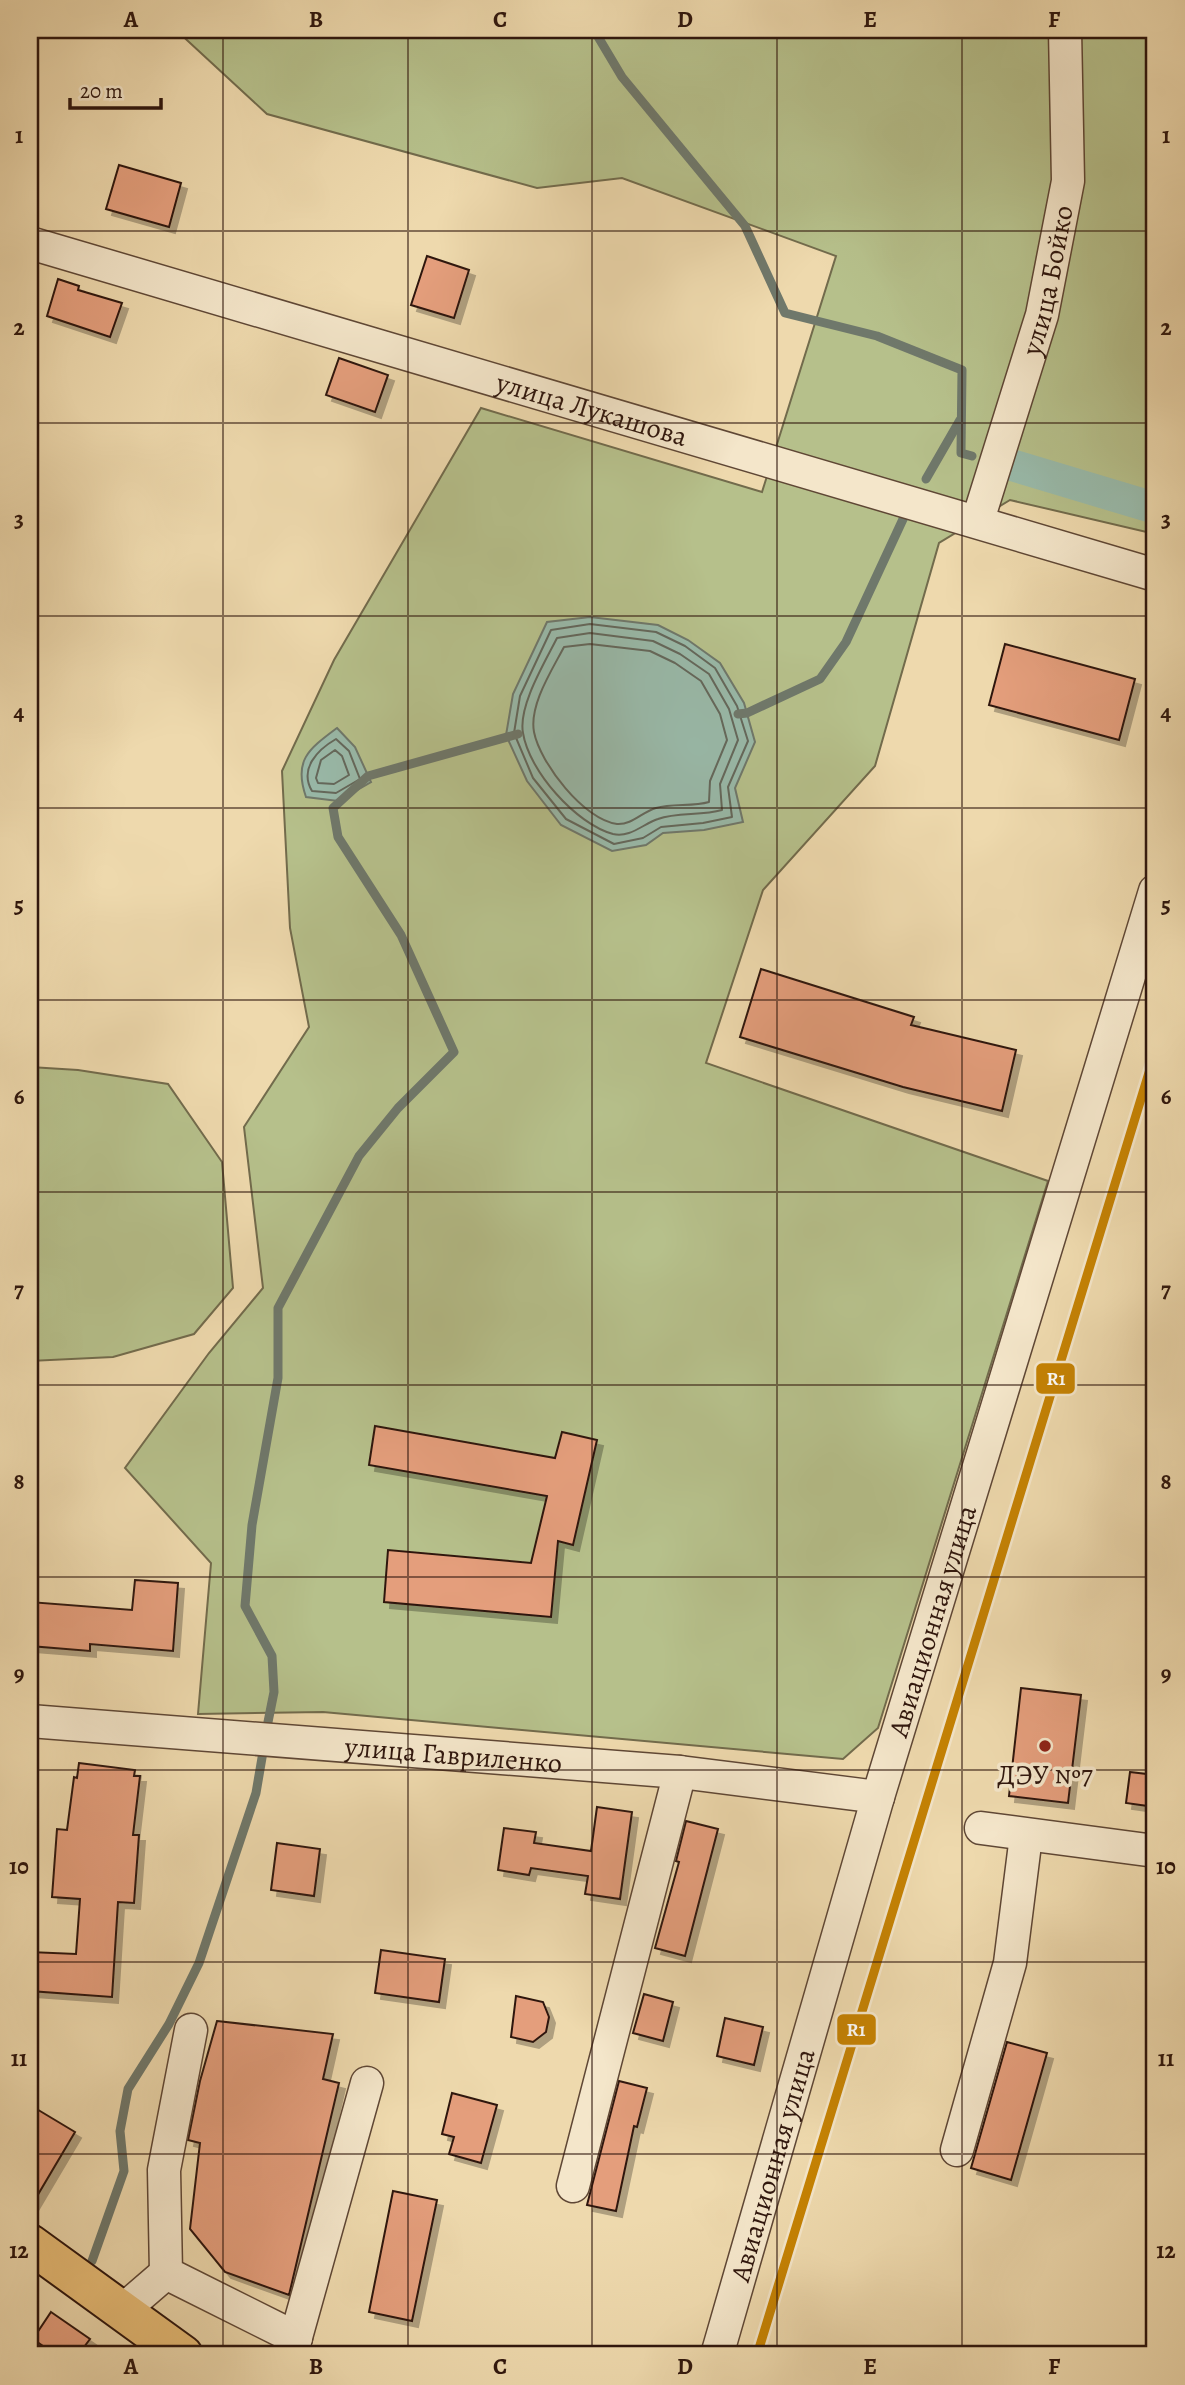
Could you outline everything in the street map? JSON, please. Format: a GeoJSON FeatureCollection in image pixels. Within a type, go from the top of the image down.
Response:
{"type":"FeatureCollection","features":[{"type":"Feature","properties":{"kind":"main road"},"geometry":{"type":"LineString","coordinates":[[30,2244],[183,2355]]}},
{"type":"Feature","properties":{"kind":"street","name":"улица Бойко"},"geometry":{"type":"LineString","coordinates":[[978,520],[1042,315],[1068,181],[1065,30]]}},
{"type":"Feature","properties":{"kind":"street","name":"улица Лукашова"},"geometry":{"type":"LineString","coordinates":[[30,243],[978,520],[1155,575]]}},
{"type":"Feature","properties":{"kind":"street","name":"Авиационная улица"},"geometry":{"type":"LineString","coordinates":[[717,2355],[878,1797],[1155,891]]}},
{"type":"Feature","properties":{"kind":"street","name":"улица Гавриленко"},"geometry":{"type":"LineString","coordinates":[[30,1721],[680,1772],[878,1797]]}},
{"type":"Feature","properties":{"kind":"street"},"geometry":{"type":"LineString","coordinates":[[573,2186],[680,1772]]}},
{"type":"Feature","properties":{"kind":"street"},"geometry":{"type":"LineString","coordinates":[[981,1828],[1155,1851]]}},
{"type":"Feature","properties":{"kind":"street"},"geometry":{"type":"LineString","coordinates":[[957,2150],[1010,1963],[1026,1836]]}},
{"type":"Feature","properties":{"kind":"street"},"geometry":{"type":"LineString","coordinates":[[166,2273],[164,2170],[191,2030]]}},
{"type":"Feature","properties":{"kind":"street"},"geometry":{"type":"LineString","coordinates":[[166,2273],[293,2347],[367,2083]]}},
{"type":"Feature","properties":{"kind":"street"},"geometry":{"type":"LineString","coordinates":[[122,2311],[166,2273]]}},
{"type":"Feature","properties":{"kind":"green space"},"geometry":{"type":"Polygon","coordinates":[[[176,30],[1155,30],[1155,534],[1010,500],[939,543],[875,766],[763,890],[706,1063],[1048,1181],[878,1728],[843,1759],[323,1712],[198,1714],[211,1563],[125,1468],[209,1353],[263,1288],[244,1127],[309,1027],[290,928],[282,771],[334,660],[481,408],[762,492],[836,256],[622,178],[537,188],[267,114],[176,30]]]}},
{"type":"Feature","properties":{"kind":"green space"},"geometry":{"type":"Polygon","coordinates":[[[30,1067],[78,1070],[168,1084],[222,1162],[233,1288],[194,1334],[113,1357],[30,1361],[30,1067]]]}},
{"type":"Feature","properties":{"kind":"water"},"geometry":{"type":"Polygon","coordinates":[[[590,617],[658,625],[688,640],[720,663],[744,703],[755,742],[735,788],[743,822],[704,830],[663,833],[646,845],[612,851],[561,825],[527,781],[506,735],[513,694],[547,622],[590,617]]]}},
{"type":"Feature","properties":{"kind":"water"},"geometry":{"type":"Polygon","coordinates":[[[337,728],[355,747],[371,782],[338,801],[306,797],[301,774],[306,756],[337,728]]]}},
{"type":"Feature","properties":{"kind":"building"},"geometry":{"type":"Polygon","coordinates":[[[119,165],[181,183],[169,227],[106,209],[119,165]]]}},
{"type":"Feature","properties":{"kind":"building"},"geometry":{"type":"Polygon","coordinates":[[[427,256],[469,270],[454,318],[411,305],[427,256]]]}},
{"type":"Feature","properties":{"kind":"building"},"geometry":{"type":"Polygon","coordinates":[[[58,279],[79,286],[78,290],[122,303],[110,337],[47,316],[58,279]]]}},
{"type":"Feature","properties":{"kind":"building"},"geometry":{"type":"Polygon","coordinates":[[[339,358],[388,375],[375,412],[326,395],[339,358]]]}},
{"type":"Feature","properties":{"kind":"building"},"geometry":{"type":"Polygon","coordinates":[[[1005,644],[1135,679],[1119,740],[989,705],[1005,644]]]}},
{"type":"Feature","properties":{"kind":"building"},"geometry":{"type":"Polygon","coordinates":[[[761,969],[914,1017],[911,1025],[1016,1050],[1002,1111],[903,1087],[740,1037],[761,969]]]}},
{"type":"Feature","properties":{"kind":"building"},"geometry":{"type":"Polygon","coordinates":[[[375,1426],[555,1458],[562,1432],[597,1440],[573,1545],[558,1541],[551,1617],[384,1602],[388,1550],[531,1563],[547,1496],[369,1465],[375,1426]]]}},
{"type":"Feature","properties":{"kind":"building"},"geometry":{"type":"Polygon","coordinates":[[[135,1580],[178,1583],[173,1651],[90,1644],[90,1651],[30,1646],[30,1602],[132,1610],[135,1580]]]}},
{"type":"Feature","properties":{"kind":"building","name":"ДЭУ №7"},"geometry":{"type":"Polygon","coordinates":[[[1021,1688],[1081,1695],[1068,1803],[1009,1796],[1021,1688]]]}},
{"type":"Feature","properties":{"kind":"building"},"geometry":{"type":"Polygon","coordinates":[[[79,1763],[135,1770],[134,1776],[140,1776],[133,1835],[139,1835],[134,1903],[118,1902],[112,1997],[30,1991],[30,1952],[76,1954],[80,1899],[52,1897],[57,1829],[67,1830],[74,1777],[77,1778],[79,1763]]]}},
{"type":"Feature","properties":{"kind":"building"},"geometry":{"type":"Polygon","coordinates":[[[1130,1772],[1155,1775],[1155,1807],[1126,1803],[1130,1772]]]}},
{"type":"Feature","properties":{"kind":"building"},"geometry":{"type":"Polygon","coordinates":[[[597,1807],[632,1812],[620,1899],[585,1894],[588,1876],[531,1868],[529,1875],[498,1870],[504,1828],[536,1832],[534,1843],[591,1851],[597,1807]]]}},
{"type":"Feature","properties":{"kind":"building"},"geometry":{"type":"Polygon","coordinates":[[[686,1821],[718,1829],[685,1956],[655,1948],[679,1862],[676,1861],[686,1821]]]}},
{"type":"Feature","properties":{"kind":"building"},"geometry":{"type":"Polygon","coordinates":[[[277,1843],[320,1849],[314,1896],[271,1890],[277,1843]]]}},
{"type":"Feature","properties":{"kind":"building"},"geometry":{"type":"Polygon","coordinates":[[[381,1950],[445,1959],[439,2002],[375,1993],[381,1950]]]}},
{"type":"Feature","properties":{"kind":"building"},"geometry":{"type":"Polygon","coordinates":[[[644,1994],[673,2002],[663,2041],[633,2033],[644,1994]]]}},
{"type":"Feature","properties":{"kind":"building"},"geometry":{"type":"Polygon","coordinates":[[[516,1996],[543,2002],[549,2017],[546,2032],[533,2042],[511,2037],[516,1996]]]}},
{"type":"Feature","properties":{"kind":"building"},"geometry":{"type":"Polygon","coordinates":[[[725,2018],[763,2027],[754,2065],[717,2056],[725,2018]]]}},
{"type":"Feature","properties":{"kind":"building"},"geometry":{"type":"Polygon","coordinates":[[[217,2021],[333,2034],[323,2079],[339,2083],[289,2295],[225,2272],[190,2229],[200,2143],[188,2140],[200,2081],[217,2021]]]}},
{"type":"Feature","properties":{"kind":"building"},"geometry":{"type":"Polygon","coordinates":[[[1007,2042],[1047,2053],[1011,2180],[971,2168],[1007,2042]]]}},
{"type":"Feature","properties":{"kind":"building"},"geometry":{"type":"Polygon","coordinates":[[[619,2081],[647,2088],[637,2127],[634,2126],[616,2211],[587,2205],[619,2081]]]}},
{"type":"Feature","properties":{"kind":"building"},"geometry":{"type":"Polygon","coordinates":[[[452,2093],[497,2105],[481,2163],[449,2154],[454,2137],[442,2134],[452,2093]]]}},
{"type":"Feature","properties":{"kind":"building"},"geometry":{"type":"Polygon","coordinates":[[[30,2105],[75,2132],[30,2208],[30,2105]]]}},
{"type":"Feature","properties":{"kind":"building"},"geometry":{"type":"Polygon","coordinates":[[[393,2191],[437,2200],[412,2321],[369,2312],[393,2191]]]}},
{"type":"Feature","properties":{"kind":"building"},"geometry":{"type":"Polygon","coordinates":[[[51,2312],[90,2339],[78,2355],[56,2355],[33,2339],[51,2312]]]}},
{"type":"Feature","properties":{"kind":"waterway"},"geometry":{"type":"LineString","coordinates":[[594,30],[622,77],[745,226],[785,313],[877,336],[962,370],[961,453],[972,456]]}},
{"type":"Feature","properties":{"kind":"waterway"},"geometry":{"type":"LineString","coordinates":[[926,479],[960,420]]}},
{"type":"Feature","properties":{"kind":"waterway"},"geometry":{"type":"LineString","coordinates":[[1015,466],[1155,508]]}},
{"type":"Feature","properties":{"kind":"waterway"},"geometry":{"type":"LineString","coordinates":[[738,714],[747,713],[820,679],[846,642],[904,517]]}},
{"type":"Feature","properties":{"kind":"waterway"},"geometry":{"type":"LineString","coordinates":[[268,1722],[274,1692],[272,1656],[245,1606],[252,1525],[278,1378],[278,1308],[359,1156],[398,1108],[454,1052],[401,935],[338,837],[333,808],[368,776],[518,734]]}},
{"type":"Feature","properties":{"kind":"waterway"},"geometry":{"type":"LineString","coordinates":[[92,2261],[124,2171],[120,2131],[128,2089],[169,2024],[199,1963],[256,1793],[264,1746]]}},
{"type":"Feature","properties":{"kind":"transit line","name":"R1"},"geometry":{"type":"LineString","coordinates":[[757,2355],[1155,1053]]}},
{"type":"Feature","properties":{"kind":"place","name":"ДЭУ №7"},"geometry":{"type":"Point","coordinates":[1045,1746]}}]}
